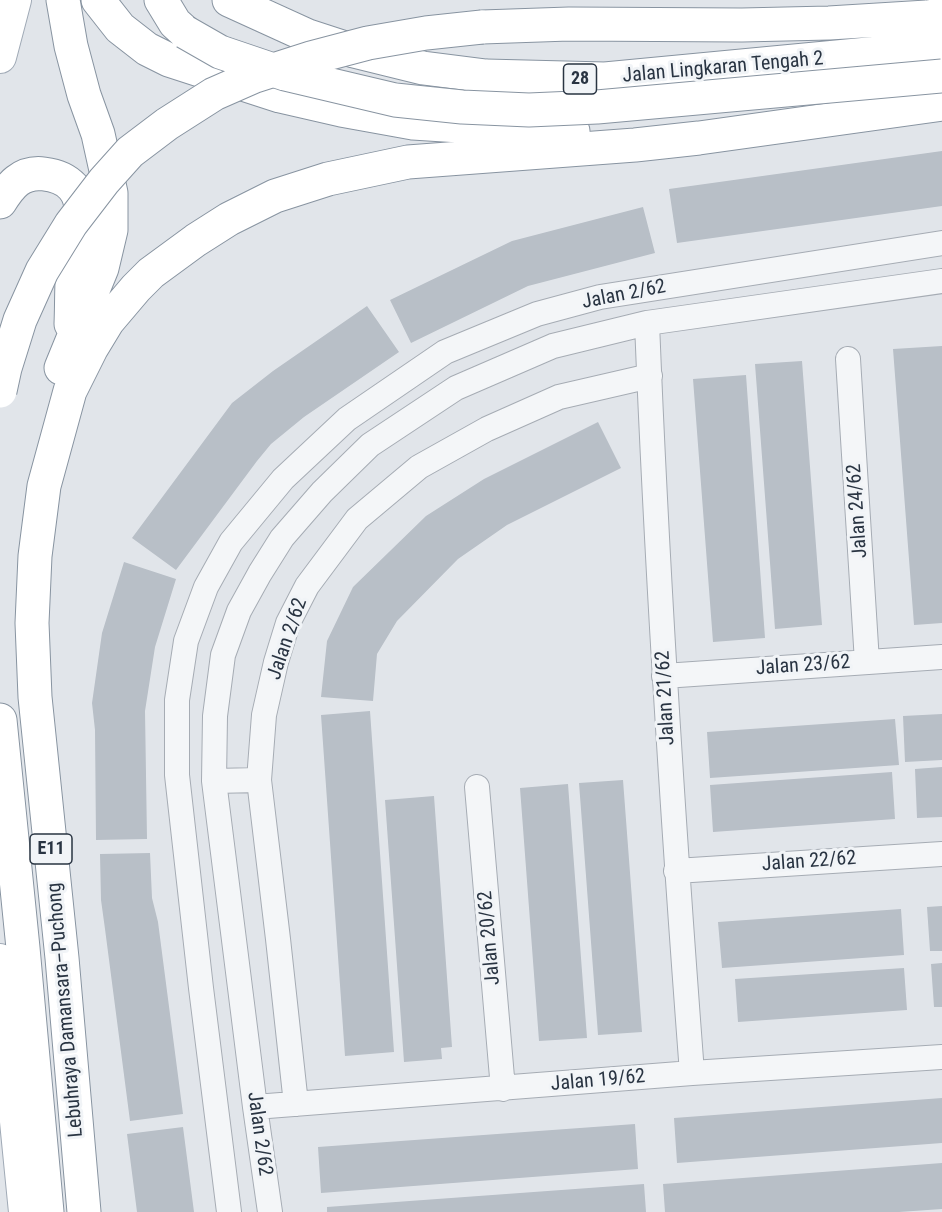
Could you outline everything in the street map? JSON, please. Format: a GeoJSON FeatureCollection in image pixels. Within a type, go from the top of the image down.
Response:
{"type":"FeatureCollection","features":[{"type":"Feature","properties":{"kind":"highway"},"geometry":{"type":"LineString","coordinates":[[44,486],[39,436],[57,378],[102,268],[111,231],[111,193],[98,134],[70,46],[63,0]]}},
{"type":"Feature","properties":{"kind":"highway"},"geometry":{"type":"LineString","coordinates":[[98,0],[127,34],[147,49],[169,60],[280,96],[413,123],[554,132],[933,105]]}},
{"type":"Feature","properties":{"kind":"highway"},"geometry":{"type":"LineString","coordinates":[[161,0],[175,23],[185,32],[220,52],[256,65],[395,100],[462,107],[529,110],[597,107],[942,76]]}},
{"type":"Feature","properties":{"kind":"highway","name":"Jalan Lingkaran Tengah 2"},"geometry":{"type":"LineString","coordinates":[[229,0],[308,36],[354,51],[423,68],[486,76],[605,79],[942,47]]}},
{"type":"Feature","properties":{"kind":"highway"},"geometry":{"type":"LineString","coordinates":[[0,391],[20,320],[42,271],[71,224],[104,181],[130,152],[167,124],[214,94],[255,76],[368,43],[471,28],[569,24],[829,23],[942,15]]}},
{"type":"Feature","properties":{"kind":"highway"},"geometry":{"type":"LineString","coordinates":[[44,486],[70,391],[108,321],[136,288],[169,259],[229,219],[275,196],[328,179],[408,162],[635,145],[933,105]]}},
{"type":"Feature","properties":{"kind":"highway"},"geometry":{"type":"LineString","coordinates":[[0,202],[11,184],[38,173],[67,181],[77,193],[81,217],[74,254],[71,344]]}},
{"type":"Feature","properties":{"kind":"highway","name":"Lebuhraya Damansara–Puchong"},"geometry":{"type":"LineString","coordinates":[[44,486],[35,556],[32,623],[35,698],[63,958],[84,1212]]}},
{"type":"Feature","properties":{"kind":"highway"},"geometry":{"type":"LineString","coordinates":[[0,720],[12,954],[47,1212]]}},
{"type":"Feature","properties":{"kind":"main road"},"geometry":{"type":"LineString","coordinates":[[0,57],[15,0]]}},
{"type":"Feature","properties":{"kind":"main road"},"geometry":{"type":"LineString","coordinates":[[12,954],[25,1212]]}},
{"type":"Feature","properties":{"kind":"street","name":"Jalan 2/62"},"geometry":{"type":"LineString","coordinates":[[229,1212],[177,775],[177,700],[186,641],[206,587],[231,542],[283,478],[347,419],[445,352],[537,314],[600,297],[942,243]]}},
{"type":"Feature","properties":{"kind":"street"},"geometry":{"type":"LineString","coordinates":[[893,250],[897,288]]}},
{"type":"Feature","properties":{"kind":"street","name":"Jalan 2/62"},"geometry":{"type":"LineString","coordinates":[[270,1212],[214,781],[215,716],[223,655],[239,610],[282,538],[322,492],[370,445],[456,388],[554,346],[647,323],[942,281]]}},
{"type":"Feature","properties":{"kind":"street","name":"Jalan 21/62"},"geometry":{"type":"LineString","coordinates":[[647,323],[664,676],[692,1073]]}},
{"type":"Feature","properties":{"kind":"street","name":"Jalan 24/62"},"geometry":{"type":"LineString","coordinates":[[848,359],[867,662]]}},
{"type":"Feature","properties":{"kind":"street","name":"Jalan 2/62"},"geometry":{"type":"LineString","coordinates":[[296,1104],[259,780],[264,715],[288,623],[307,586],[357,519],[419,467],[487,429],[559,397],[650,376]]}},
{"type":"Feature","properties":{"kind":"street"},"geometry":{"type":"LineString","coordinates":[[347,419],[370,445]]}},
{"type":"Feature","properties":{"kind":"street","name":"Jalan 23/62"},"geometry":{"type":"LineString","coordinates":[[664,676],[942,657]]}},
{"type":"Feature","properties":{"kind":"street"},"geometry":{"type":"LineString","coordinates":[[214,781],[259,780]]}},
{"type":"Feature","properties":{"kind":"street","name":"Jalan 20/62"},"geometry":{"type":"LineString","coordinates":[[477,787],[503,1089]]}},
{"type":"Feature","properties":{"kind":"street","name":"Jalan 22/62"},"geometry":{"type":"LineString","coordinates":[[676,871],[942,854]]}},
{"type":"Feature","properties":{"kind":"street"},"geometry":{"type":"LineString","coordinates":[[201,988],[239,985]]}},
{"type":"Feature","properties":{"kind":"street","name":"Jalan 19/62"},"geometry":{"type":"LineString","coordinates":[[255,1107],[692,1073],[942,1057]]}},
{"type":"Feature","properties":{"kind":"building"},"geometry":{"type":"Polygon","coordinates":[[[942,151],[942,206],[677,243],[669,189],[942,151]]]}},
{"type":"Feature","properties":{"kind":"building"},"geometry":{"type":"Polygon","coordinates":[[[643,207],[655,253],[528,286],[411,343],[390,300],[512,241],[643,207]]]}},
{"type":"Feature","properties":{"kind":"building"},"geometry":{"type":"Polygon","coordinates":[[[367,306],[399,352],[304,417],[271,444],[176,570],[132,538],[232,403],[273,371],[367,306]]]}},
{"type":"Feature","properties":{"kind":"building"},"geometry":{"type":"Polygon","coordinates":[[[942,346],[942,623],[914,625],[893,349],[942,346]]]}},
{"type":"Feature","properties":{"kind":"building"},"geometry":{"type":"Polygon","coordinates":[[[802,361],[822,625],[775,629],[755,364],[802,361]]]}},
{"type":"Feature","properties":{"kind":"building"},"geometry":{"type":"Polygon","coordinates":[[[746,375],[765,638],[713,642],[693,379],[746,375]]]}},
{"type":"Feature","properties":{"kind":"building"},"geometry":{"type":"Polygon","coordinates":[[[598,422],[621,468],[507,525],[458,559],[397,621],[377,654],[373,701],[321,697],[327,641],[353,587],[426,516],[484,479],[598,422]]]}},
{"type":"Feature","properties":{"kind":"building"},"geometry":{"type":"Polygon","coordinates":[[[124,562],[176,579],[155,647],[145,711],[147,839],[96,840],[95,730],[92,703],[102,633],[124,562]]]}},
{"type":"Feature","properties":{"kind":"building"},"geometry":{"type":"Polygon","coordinates":[[[370,711],[394,1052],[345,1056],[321,715],[370,711]]]}},
{"type":"Feature","properties":{"kind":"building"},"geometry":{"type":"Polygon","coordinates":[[[942,714],[942,760],[905,762],[903,716],[942,714]]]}},
{"type":"Feature","properties":{"kind":"building"},"geometry":{"type":"Polygon","coordinates":[[[895,719],[899,765],[710,778],[707,732],[895,719]]]}},
{"type":"Feature","properties":{"kind":"building"},"geometry":{"type":"Polygon","coordinates":[[[942,767],[942,817],[917,818],[915,769],[942,767]]]}},
{"type":"Feature","properties":{"kind":"building"},"geometry":{"type":"Polygon","coordinates":[[[892,772],[895,819],[713,832],[710,785],[892,772]]]}},
{"type":"Feature","properties":{"kind":"building"},"geometry":{"type":"Polygon","coordinates":[[[623,780],[642,1032],[598,1035],[579,783],[623,780]]]}},
{"type":"Feature","properties":{"kind":"building"},"geometry":{"type":"Polygon","coordinates":[[[568,784],[587,1038],[539,1041],[520,788],[568,784]]]}},
{"type":"Feature","properties":{"kind":"building"},"geometry":{"type":"Polygon","coordinates":[[[434,796],[452,1047],[441,1048],[442,1059],[404,1062],[385,800],[434,796]]]}},
{"type":"Feature","properties":{"kind":"building"},"geometry":{"type":"Polygon","coordinates":[[[150,853],[152,898],[158,922],[183,1114],[130,1121],[101,900],[100,854],[150,853]]]}},
{"type":"Feature","properties":{"kind":"building"},"geometry":{"type":"Polygon","coordinates":[[[942,906],[942,951],[930,951],[927,907],[942,906]]]}},
{"type":"Feature","properties":{"kind":"building"},"geometry":{"type":"Polygon","coordinates":[[[901,909],[904,955],[722,968],[718,922],[901,909]]]}},
{"type":"Feature","properties":{"kind":"building"},"geometry":{"type":"Polygon","coordinates":[[[942,963],[942,1007],[934,1007],[931,964],[942,963]]]}},
{"type":"Feature","properties":{"kind":"building"},"geometry":{"type":"Polygon","coordinates":[[[904,968],[907,1010],[738,1022],[735,979],[904,968]]]}},
{"type":"Feature","properties":{"kind":"building"},"geometry":{"type":"Polygon","coordinates":[[[942,1098],[942,1143],[677,1163],[674,1118],[942,1098]]]}},
{"type":"Feature","properties":{"kind":"building"},"geometry":{"type":"Polygon","coordinates":[[[635,1124],[638,1169],[321,1193],[318,1147],[635,1124]]]}},
{"type":"Feature","properties":{"kind":"building"},"geometry":{"type":"Polygon","coordinates":[[[183,1127],[194,1212],[137,1212],[127,1134],[183,1127]]]}},
{"type":"Feature","properties":{"kind":"building"},"geometry":{"type":"Polygon","coordinates":[[[942,1163],[942,1209],[899,1212],[665,1212],[663,1184],[942,1163]]]}},
{"type":"Feature","properties":{"kind":"building"},"geometry":{"type":"Polygon","coordinates":[[[644,1184],[646,1212],[327,1212],[327,1207],[644,1184]]]}}]}
